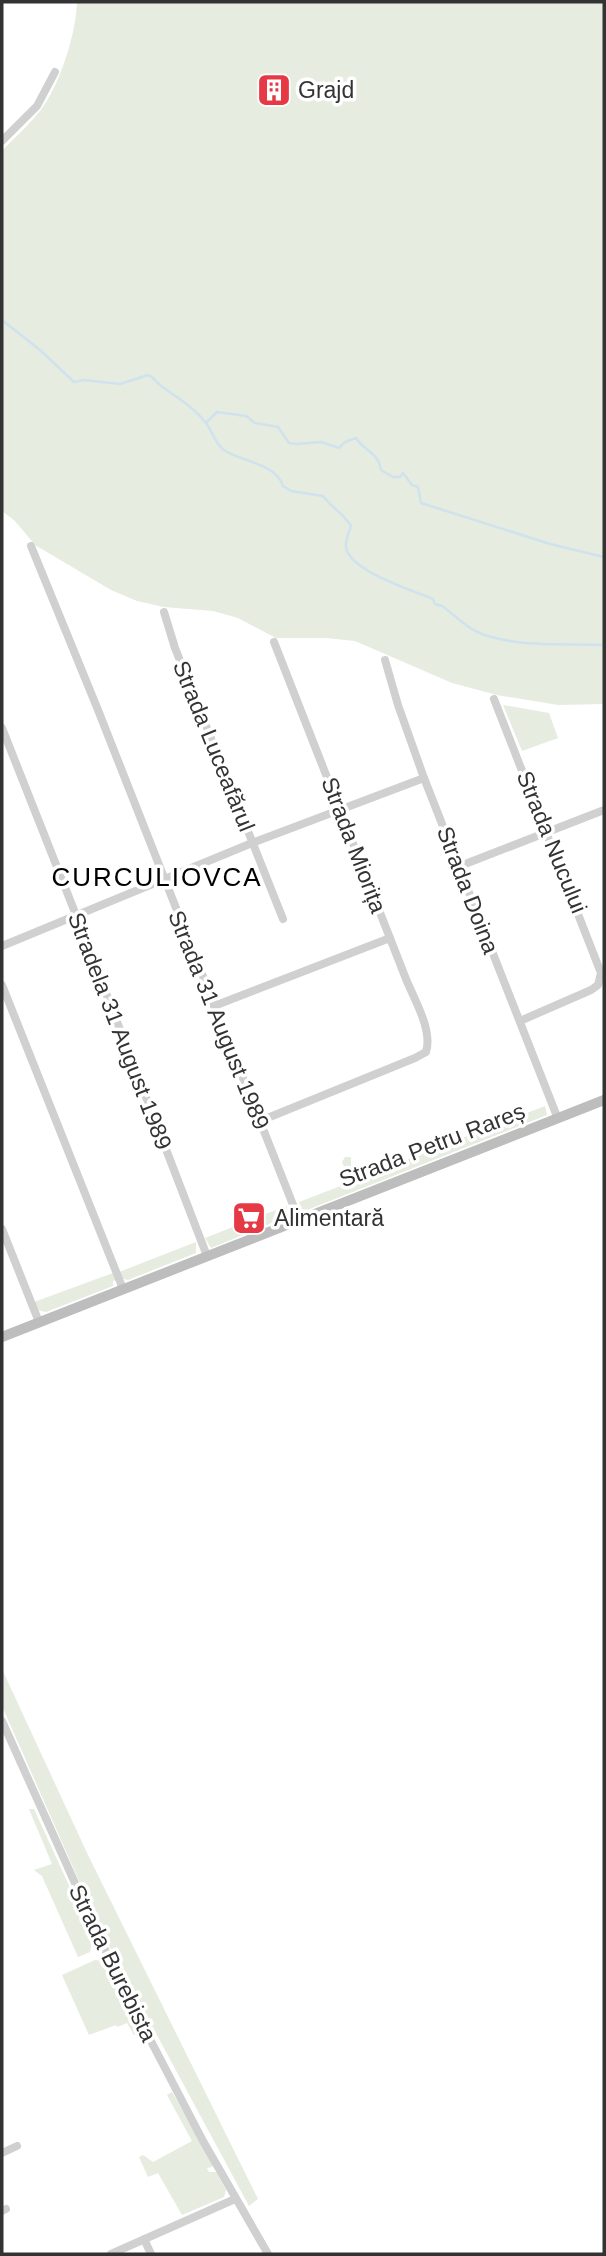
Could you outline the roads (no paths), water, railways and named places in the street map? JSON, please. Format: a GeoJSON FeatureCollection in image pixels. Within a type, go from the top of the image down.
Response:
{"type":"FeatureCollection","features":[{"type":"Feature","properties":{"kind":"main road","name":"Strada Petru Rareș"},"geometry":{"type":"LineString","coordinates":[[2,1336],[604,1100]]}},
{"type":"Feature","properties":{"kind":"street"},"geometry":{"type":"LineString","coordinates":[[2,141],[37,106],[55,72]]}},
{"type":"Feature","properties":{"kind":"street","name":"Strada 31 August 1989"},"geometry":{"type":"LineString","coordinates":[[30,546],[299,1220]]}},
{"type":"Feature","properties":{"kind":"street","name":"Strada Luceafărul"},"geometry":{"type":"LineString","coordinates":[[164,612],[175,648],[283,919]]}},
{"type":"Feature","properties":{"kind":"street","name":"Strada Miorița"},"geometry":{"type":"LineString","coordinates":[[260,1121],[415,1058],[427,1049],[428,1037],[274,642]]}},
{"type":"Feature","properties":{"kind":"street","name":"Strada Doina"},"geometry":{"type":"LineString","coordinates":[[385,660],[424,778],[558,1118]]}},
{"type":"Feature","properties":{"kind":"street","name":"Strada Nucului"},"geometry":{"type":"LineString","coordinates":[[494,699],[548,832],[601,975],[598,985],[591,990],[520,1021]]}},
{"type":"Feature","properties":{"kind":"street","name":"Stradela 31 August 1989"},"geometry":{"type":"LineString","coordinates":[[2,727],[206,1256]]}},
{"type":"Feature","properties":{"kind":"street"},"geometry":{"type":"LineString","coordinates":[[2,946],[252,843],[424,778]]}},
{"type":"Feature","properties":{"kind":"street"},"geometry":{"type":"LineString","coordinates":[[460,866],[604,810]]}},
{"type":"Feature","properties":{"kind":"street"},"geometry":{"type":"LineString","coordinates":[[214,1006],[390,938]]}},
{"type":"Feature","properties":{"kind":"street"},"geometry":{"type":"LineString","coordinates":[[2,985],[123,1289]]}},
{"type":"Feature","properties":{"kind":"street"},"geometry":{"type":"LineString","coordinates":[[2,1229],[38,1322]]}},
{"type":"Feature","properties":{"kind":"street","name":"Strada Burebista"},"geometry":{"type":"LineString","coordinates":[[2,1721],[116,1974],[235,2199],[268,2254]]}},
{"type":"Feature","properties":{"kind":"street"},"geometry":{"type":"LineString","coordinates":[[2,2153],[17,2146]]}},
{"type":"Feature","properties":{"kind":"street"},"geometry":{"type":"LineString","coordinates":[[111,2254],[235,2199]]}},
{"type":"Feature","properties":{"kind":"street"},"geometry":{"type":"LineString","coordinates":[[144,2239],[151,2254]]}},
{"type":"Feature","properties":{"kind":"waterway"},"geometry":{"type":"LineString","coordinates":[[2,320],[74,382],[84,380],[120,384],[148,375],[152,377],[201,417],[224,450],[273,472],[283,486],[291,491],[323,496],[351,526],[346,547],[358,564],[384,579],[433,599],[435,604],[442,606],[477,632],[527,643],[604,645]]}},
{"type":"Feature","properties":{"kind":"waterway"},"geometry":{"type":"LineString","coordinates":[[206,423],[217,412],[246,416],[255,423],[278,427],[289,443],[321,442],[339,448],[345,442],[356,438],[374,456],[381,470],[393,477],[400,477],[403,473],[412,485],[418,487],[421,503],[550,544],[604,557]]}},
{"type":"Feature","properties":{"kind":"place","name":"Grajd"},"geometry":{"type":"Point","coordinates":[274,90]}},
{"type":"Feature","properties":{"kind":"place","name":"Alimentară"},"geometry":{"type":"Point","coordinates":[249,1218]}},
{"type":"Feature","properties":{"kind":"district","name":"CURCULIOVCA"},"geometry":{"type":"Point","coordinates":[157,877]}}]}
